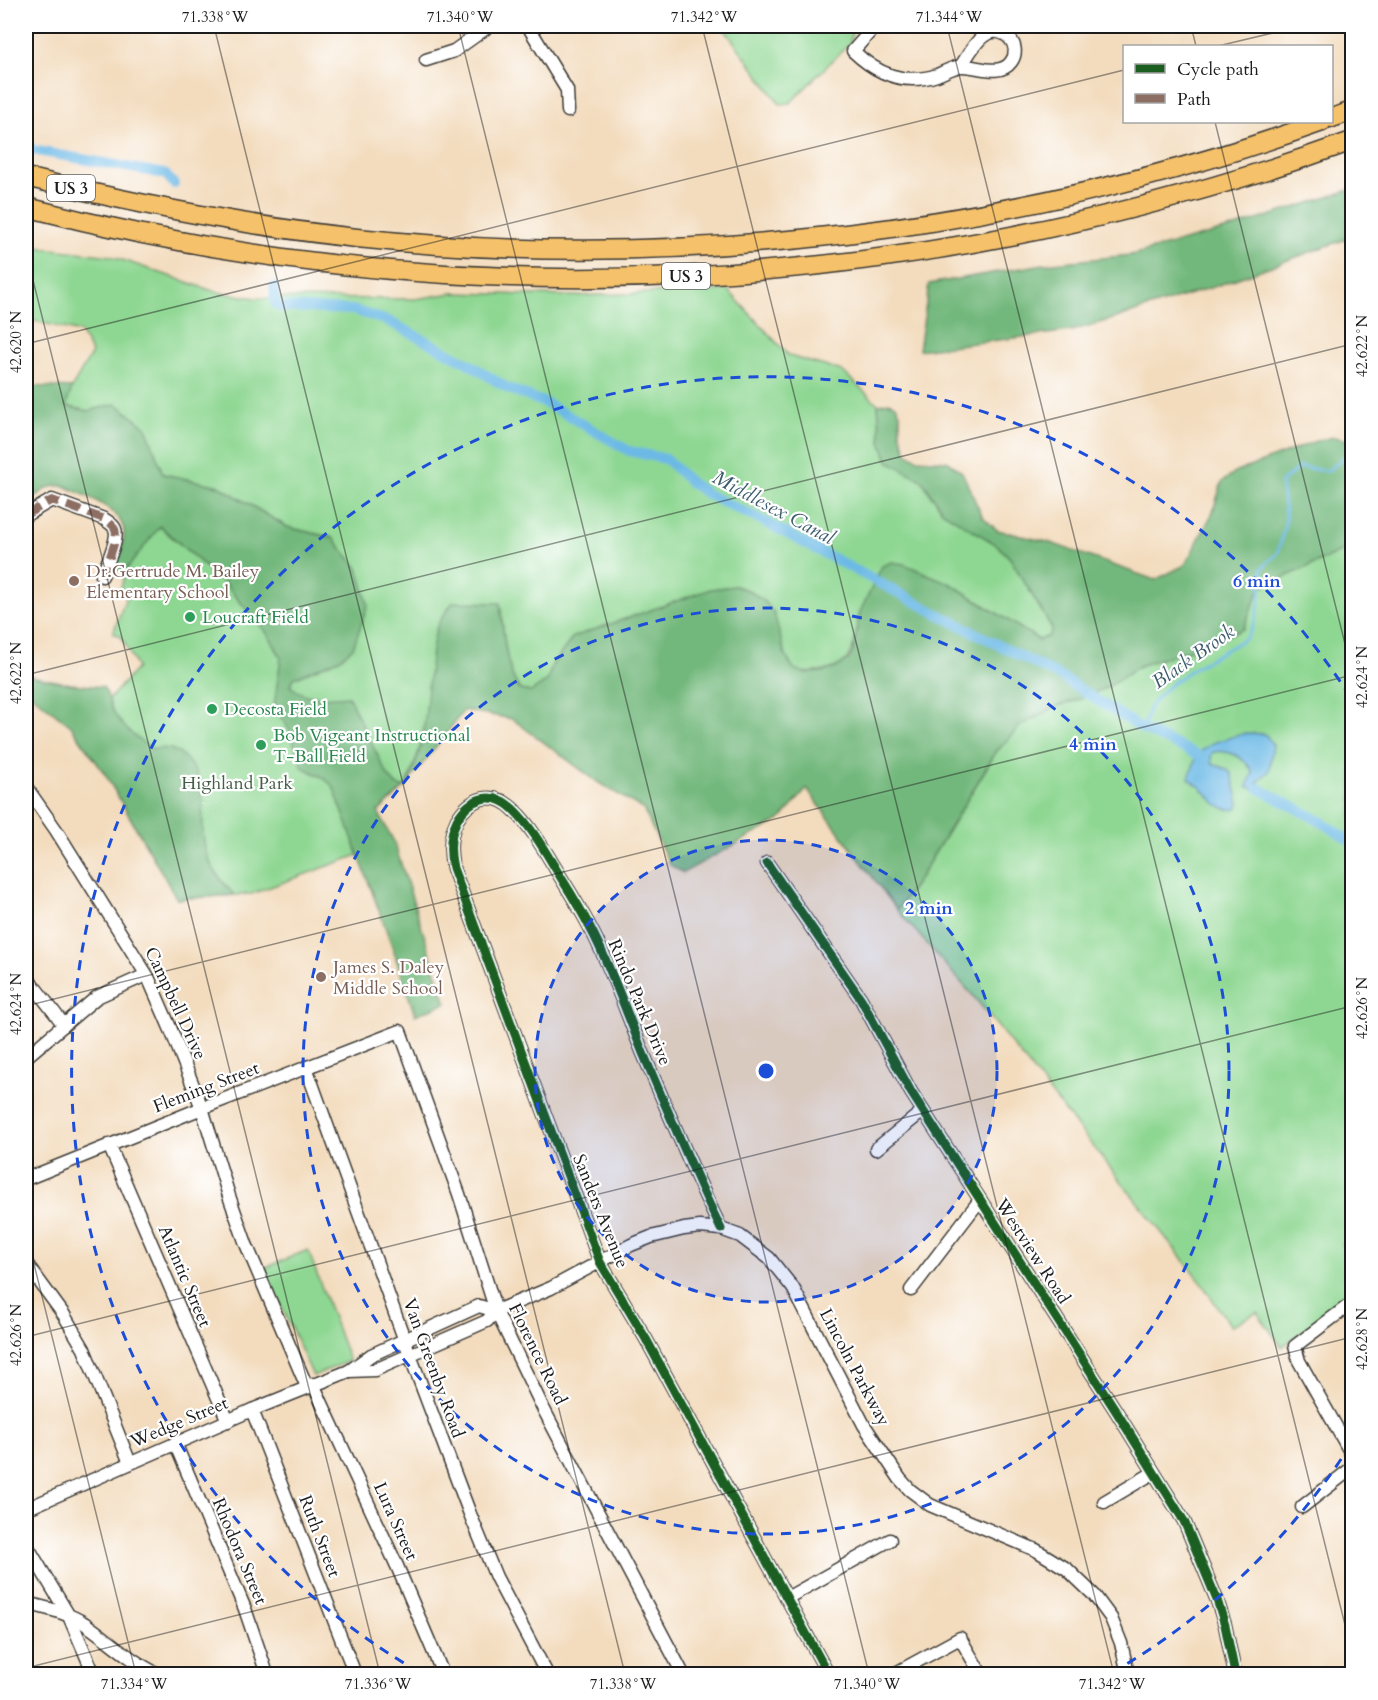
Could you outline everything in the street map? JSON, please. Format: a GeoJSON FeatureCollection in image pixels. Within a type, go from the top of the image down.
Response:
{"type":"FeatureCollection","features":[{"type":"Feature","properties":{"kind":"highway"},"geometry":{"type":"LineString","coordinates":[[1333,118],[1353,111]]}},
{"type":"Feature","properties":{"kind":"highway","name":"US 3"},"geometry":{"type":"LineString","coordinates":[[26,177],[117,199],[254,225],[405,242],[567,250],[671,248],[741,244],[880,230],[984,213],[1051,200],[1186,166],[1319,123]]}},
{"type":"Feature","properties":{"kind":"highway","name":"US 3"},"geometry":{"type":"LineString","coordinates":[[26,207],[95,224],[197,244],[279,258],[360,267],[545,278],[652,278],[722,275],[897,257],[1034,232],[1136,209],[1204,190],[1353,141]]}},
{"type":"Feature","properties":{"kind":"highway"},"geometry":{"type":"LineString","coordinates":[[26,168],[117,199]]}},
{"type":"Feature","properties":{"kind":"street"},"geometry":{"type":"LineString","coordinates":[[426,60],[454,51],[489,26]]}},
{"type":"Feature","properties":{"kind":"street"},"geometry":{"type":"LineString","coordinates":[[528,26],[567,90],[568,111]]}},
{"type":"Feature","properties":{"kind":"street"},"geometry":{"type":"LineString","coordinates":[[875,26],[853,51],[874,68],[898,79],[925,78],[961,66]]}},
{"type":"Feature","properties":{"kind":"street"},"geometry":{"type":"LineString","coordinates":[[26,515],[52,500],[104,519],[109,523],[115,529],[116,534],[102,576]]}},
{"type":"Feature","properties":{"kind":"street","name":"Campbell Drive"},"geometry":{"type":"LineString","coordinates":[[26,788],[56,830],[146,975],[202,1108],[246,1244],[310,1385]]}},
{"type":"Feature","properties":{"kind":"street","name":"Sanders Avenue"},"geometry":{"type":"LineString","coordinates":[[504,802],[487,796],[477,799],[458,818],[453,830],[450,855],[453,868],[600,1262],[646,1338],[828,1674]]}},
{"type":"Feature","properties":{"kind":"street","name":"Rindo Park Drive"},"geometry":{"type":"LineString","coordinates":[[504,802],[512,807],[525,822],[594,935],[692,1167],[721,1229]]}},
{"type":"Feature","properties":{"kind":"street","name":"Westview Road"},"geometry":{"type":"LineString","coordinates":[[767,863],[861,999],[910,1092],[1184,1521],[1209,1577],[1225,1626],[1235,1674]]}},
{"type":"Feature","properties":{"kind":"street"},"geometry":{"type":"LineString","coordinates":[[26,1057],[98,997],[146,975]]}},
{"type":"Feature","properties":{"kind":"street"},"geometry":{"type":"LineString","coordinates":[[26,976],[64,1025]]}},
{"type":"Feature","properties":{"kind":"street","name":"Fleming Street"},"geometry":{"type":"LineString","coordinates":[[26,1179],[400,1031]]}},
{"type":"Feature","properties":{"kind":"street","name":"Florence Road"},"geometry":{"type":"LineString","coordinates":[[400,1031],[459,1194],[496,1311],[543,1408],[683,1674]]}},
{"type":"Feature","properties":{"kind":"street","name":"Van Greenby Road"},"geometry":{"type":"LineString","coordinates":[[306,1067],[404,1341],[483,1546],[547,1674]]}},
{"type":"Feature","properties":{"kind":"street"},"geometry":{"type":"LineString","coordinates":[[876,1149],[923,1111]]}},
{"type":"Feature","properties":{"kind":"street","name":"Atlantic Street"},"geometry":{"type":"LineString","coordinates":[[109,1145],[228,1421]]}},
{"type":"Feature","properties":{"kind":"street"},"geometry":{"type":"LineString","coordinates":[[911,1290],[980,1200]]}},
{"type":"Feature","properties":{"kind":"street","name":"Lincoln Parkway"},"geometry":{"type":"LineString","coordinates":[[410,1355],[487,1321],[496,1311],[551,1288],[637,1242],[692,1227],[721,1229],[740,1236],[759,1249],[786,1278],[864,1425],[900,1479],[910,1490],[930,1504],[1053,1558],[1074,1575],[1094,1595],[1111,1618],[1121,1643],[1128,1674]]}},
{"type":"Feature","properties":{"kind":"street"},"geometry":{"type":"LineString","coordinates":[[26,1263],[64,1315],[84,1349],[130,1463]]}},
{"type":"Feature","properties":{"kind":"street"},"geometry":{"type":"LineString","coordinates":[[1353,1303],[1295,1346],[1299,1361],[1353,1455]]}},
{"type":"Feature","properties":{"kind":"street","name":"Lincoln Parkway"},"geometry":{"type":"LineString","coordinates":[[404,1341],[479,1306],[496,1311]]}},
{"type":"Feature","properties":{"kind":"street","name":"Wedge Street"},"geometry":{"type":"LineString","coordinates":[[26,1509],[310,1385],[349,1371],[371,1355],[404,1341]]}},
{"type":"Feature","properties":{"kind":"street","name":"Wedge Street"},"geometry":{"type":"LineString","coordinates":[[349,1371],[375,1370],[410,1355]]}},
{"type":"Feature","properties":{"kind":"street","name":"Lura Street"},"geometry":{"type":"LineString","coordinates":[[310,1385],[397,1566],[443,1674]]}},
{"type":"Feature","properties":{"kind":"street","name":"Ruth Street"},"geometry":{"type":"LineString","coordinates":[[252,1410],[355,1674]]}},
{"type":"Feature","properties":{"kind":"street","name":"Rhodora Street"},"geometry":{"type":"LineString","coordinates":[[175,1443],[242,1600],[267,1674]]}},
{"type":"Feature","properties":{"kind":"street"},"geometry":{"type":"LineString","coordinates":[[1302,1507],[1353,1468]]}},
{"type":"Feature","properties":{"kind":"street"},"geometry":{"type":"LineString","coordinates":[[1104,1502],[1153,1473]]}},
{"type":"Feature","properties":{"kind":"street"},"geometry":{"type":"LineString","coordinates":[[787,1598],[890,1540]]}},
{"type":"Feature","properties":{"kind":"street"},"geometry":{"type":"LineString","coordinates":[[26,1545],[69,1616],[94,1674]]}},
{"type":"Feature","properties":{"kind":"street"},"geometry":{"type":"LineString","coordinates":[[26,1603],[69,1616],[83,1623],[125,1655],[158,1674]]}},
{"type":"Feature","properties":{"kind":"street"},"geometry":{"type":"LineString","coordinates":[[894,1674],[960,1638],[981,1674]]}},
{"type":"Feature","properties":{"kind":"green space"},"geometry":{"type":"Polygon","coordinates":[[[722,26],[848,26],[852,33],[850,43],[790,103],[780,104],[722,26]]]}},
{"type":"Feature","properties":{"kind":"green space"},"geometry":{"type":"Polygon","coordinates":[[[1352,189],[1352,237],[1216,286],[1071,331],[919,350],[929,284],[1044,264],[1131,255],[1232,228],[1352,189]]]}},
{"type":"Feature","properties":{"kind":"green space","name":"Highland Park"},"geometry":{"type":"Polygon","coordinates":[[[26,246],[111,256],[216,292],[256,298],[415,299],[453,293],[575,296],[728,290],[789,356],[842,371],[878,404],[881,442],[909,472],[922,480],[932,497],[997,545],[1010,558],[1052,628],[1049,636],[1039,640],[951,584],[860,612],[854,644],[846,660],[829,670],[802,672],[796,671],[791,666],[777,633],[750,591],[735,586],[711,589],[652,610],[553,663],[547,681],[531,692],[520,690],[511,671],[500,604],[420,747],[404,788],[378,812],[394,842],[251,894],[177,899],[105,774],[77,735],[137,668],[121,636],[113,633],[127,595],[120,591],[126,570],[159,526],[223,582],[267,633],[286,665],[333,538],[287,527],[219,486],[163,474],[146,427],[116,404],[88,411],[65,406],[72,387],[92,353],[80,332],[26,319],[26,246]]]}},
{"type":"Feature","properties":{"kind":"green space"},"geometry":{"type":"Polygon","coordinates":[[[26,386],[72,388],[66,406],[88,411],[116,404],[146,427],[163,474],[219,486],[287,527],[333,538],[358,568],[368,605],[353,648],[339,659],[294,678],[290,686],[311,696],[325,698],[348,696],[387,774],[396,785],[404,788],[378,812],[394,842],[446,1003],[415,1015],[333,786],[322,777],[302,767],[289,729],[274,707],[281,657],[267,633],[223,582],[160,526],[126,570],[122,572],[117,569],[117,562],[124,530],[121,521],[105,506],[65,486],[51,487],[26,503],[26,386]]]}},
{"type":"Feature","properties":{"kind":"green space"},"geometry":{"type":"Polygon","coordinates":[[[889,402],[896,405],[900,413],[900,432],[907,453],[918,459],[947,461],[962,472],[982,516],[997,530],[1048,542],[1155,580],[1185,565],[1212,514],[1222,482],[1236,472],[1316,441],[1334,437],[1352,441],[1352,547],[1260,588],[1243,629],[1202,646],[1141,665],[1109,686],[1058,706],[1021,725],[996,752],[922,874],[897,910],[807,789],[780,820],[683,873],[670,865],[643,809],[599,783],[512,719],[464,710],[404,788],[419,751],[437,626],[453,602],[500,603],[505,648],[511,671],[520,690],[531,692],[547,681],[553,664],[573,637],[711,589],[735,586],[750,591],[766,603],[774,613],[785,655],[794,669],[805,673],[836,668],[849,659],[853,652],[860,612],[882,566],[892,562],[904,564],[951,584],[1039,640],[1049,636],[1052,628],[1010,558],[997,545],[943,512],[922,480],[888,461],[881,442],[878,404],[889,402]]]}},
{"type":"Feature","properties":{"kind":"green space"},"geometry":{"type":"Polygon","coordinates":[[[1352,547],[1352,1235],[1342,1244],[1352,1257],[1352,1294],[1282,1347],[1257,1312],[1231,1326],[1197,1277],[975,998],[897,910],[922,874],[996,752],[1021,724],[1058,706],[1109,686],[1141,665],[1202,646],[1243,629],[1260,588],[1352,547]]]}},
{"type":"Feature","properties":{"kind":"green space"},"geometry":{"type":"Polygon","coordinates":[[[26,675],[71,684],[103,687],[112,709],[124,727],[135,737],[153,749],[169,749],[183,756],[192,766],[201,788],[203,835],[207,855],[216,873],[234,895],[177,899],[105,774],[71,726],[26,690],[26,675]]]}},
{"type":"Feature","properties":{"kind":"green space"},"geometry":{"type":"Polygon","coordinates":[[[308,1250],[349,1361],[313,1376],[264,1268],[308,1250]]]}},
{"type":"Feature","properties":{"kind":"water"},"geometry":{"type":"Polygon","coordinates":[[[1247,733],[1265,734],[1273,745],[1269,771],[1257,783],[1258,792],[1247,786],[1253,773],[1242,759],[1231,753],[1213,752],[1212,763],[1232,774],[1239,804],[1237,809],[1225,809],[1189,778],[1202,750],[1220,740],[1247,733]]]}},
{"type":"Feature","properties":{"kind":"waterway","name":"Middlesex Canal"},"geometry":{"type":"LineString","coordinates":[[26,140],[32,150],[165,174],[174,184]]}},
{"type":"Feature","properties":{"kind":"waterway","name":"Middlesex Canal"},"geometry":{"type":"LineString","coordinates":[[274,287],[275,303],[280,307],[353,310],[388,321],[466,362],[507,388],[548,404],[629,451],[666,459],[690,482],[707,494],[1061,677],[1144,730],[1198,755]]}},
{"type":"Feature","properties":{"kind":"waterway","name":"Black Brook"},"geometry":{"type":"LineString","coordinates":[[1144,730],[1150,707],[1158,696],[1194,668],[1246,638],[1251,630],[1259,604],[1262,568],[1278,553],[1286,520],[1281,482],[1300,467],[1327,471],[1352,451]]}},
{"type":"Feature","properties":{"kind":"waterway"},"geometry":{"type":"LineString","coordinates":[[1258,788],[1322,822],[1352,842]]}},
{"type":"Feature","properties":{"kind":"marked path"},"geometry":{"type":"LineString","coordinates":[[26,515],[52,500],[110,523],[116,533],[112,552],[102,576]]}},
{"type":"Feature","properties":{"kind":"cycle path"},"geometry":{"type":"LineString","coordinates":[[721,1229],[643,1053],[607,964],[578,905],[538,841],[513,809],[498,799],[475,801],[462,812],[452,832],[453,868],[600,1262],[646,1339],[828,1674]]}},
{"type":"Feature","properties":{"kind":"cycle path"},"geometry":{"type":"LineString","coordinates":[[767,863],[861,999],[911,1092],[1184,1521],[1217,1600],[1225,1625],[1235,1674]]}},
{"type":"Feature","properties":{"kind":"place","name":"Dr.Gertrude M. Bailey Elementary School"},"geometry":{"type":"Point","coordinates":[74,581]}},
{"type":"Feature","properties":{"kind":"place","name":"Loucraft Field"},"geometry":{"type":"Point","coordinates":[190,617]}},
{"type":"Feature","properties":{"kind":"place","name":"Decosta Field"},"geometry":{"type":"Point","coordinates":[212,709]}},
{"type":"Feature","properties":{"kind":"place","name":"Bob Vigeant Instructional T-Ball Field"},"geometry":{"type":"Point","coordinates":[261,745]}},
{"type":"Feature","properties":{"kind":"place","name":"James S. Daley Middle School"},"geometry":{"type":"Point","coordinates":[321,977]}}]}
